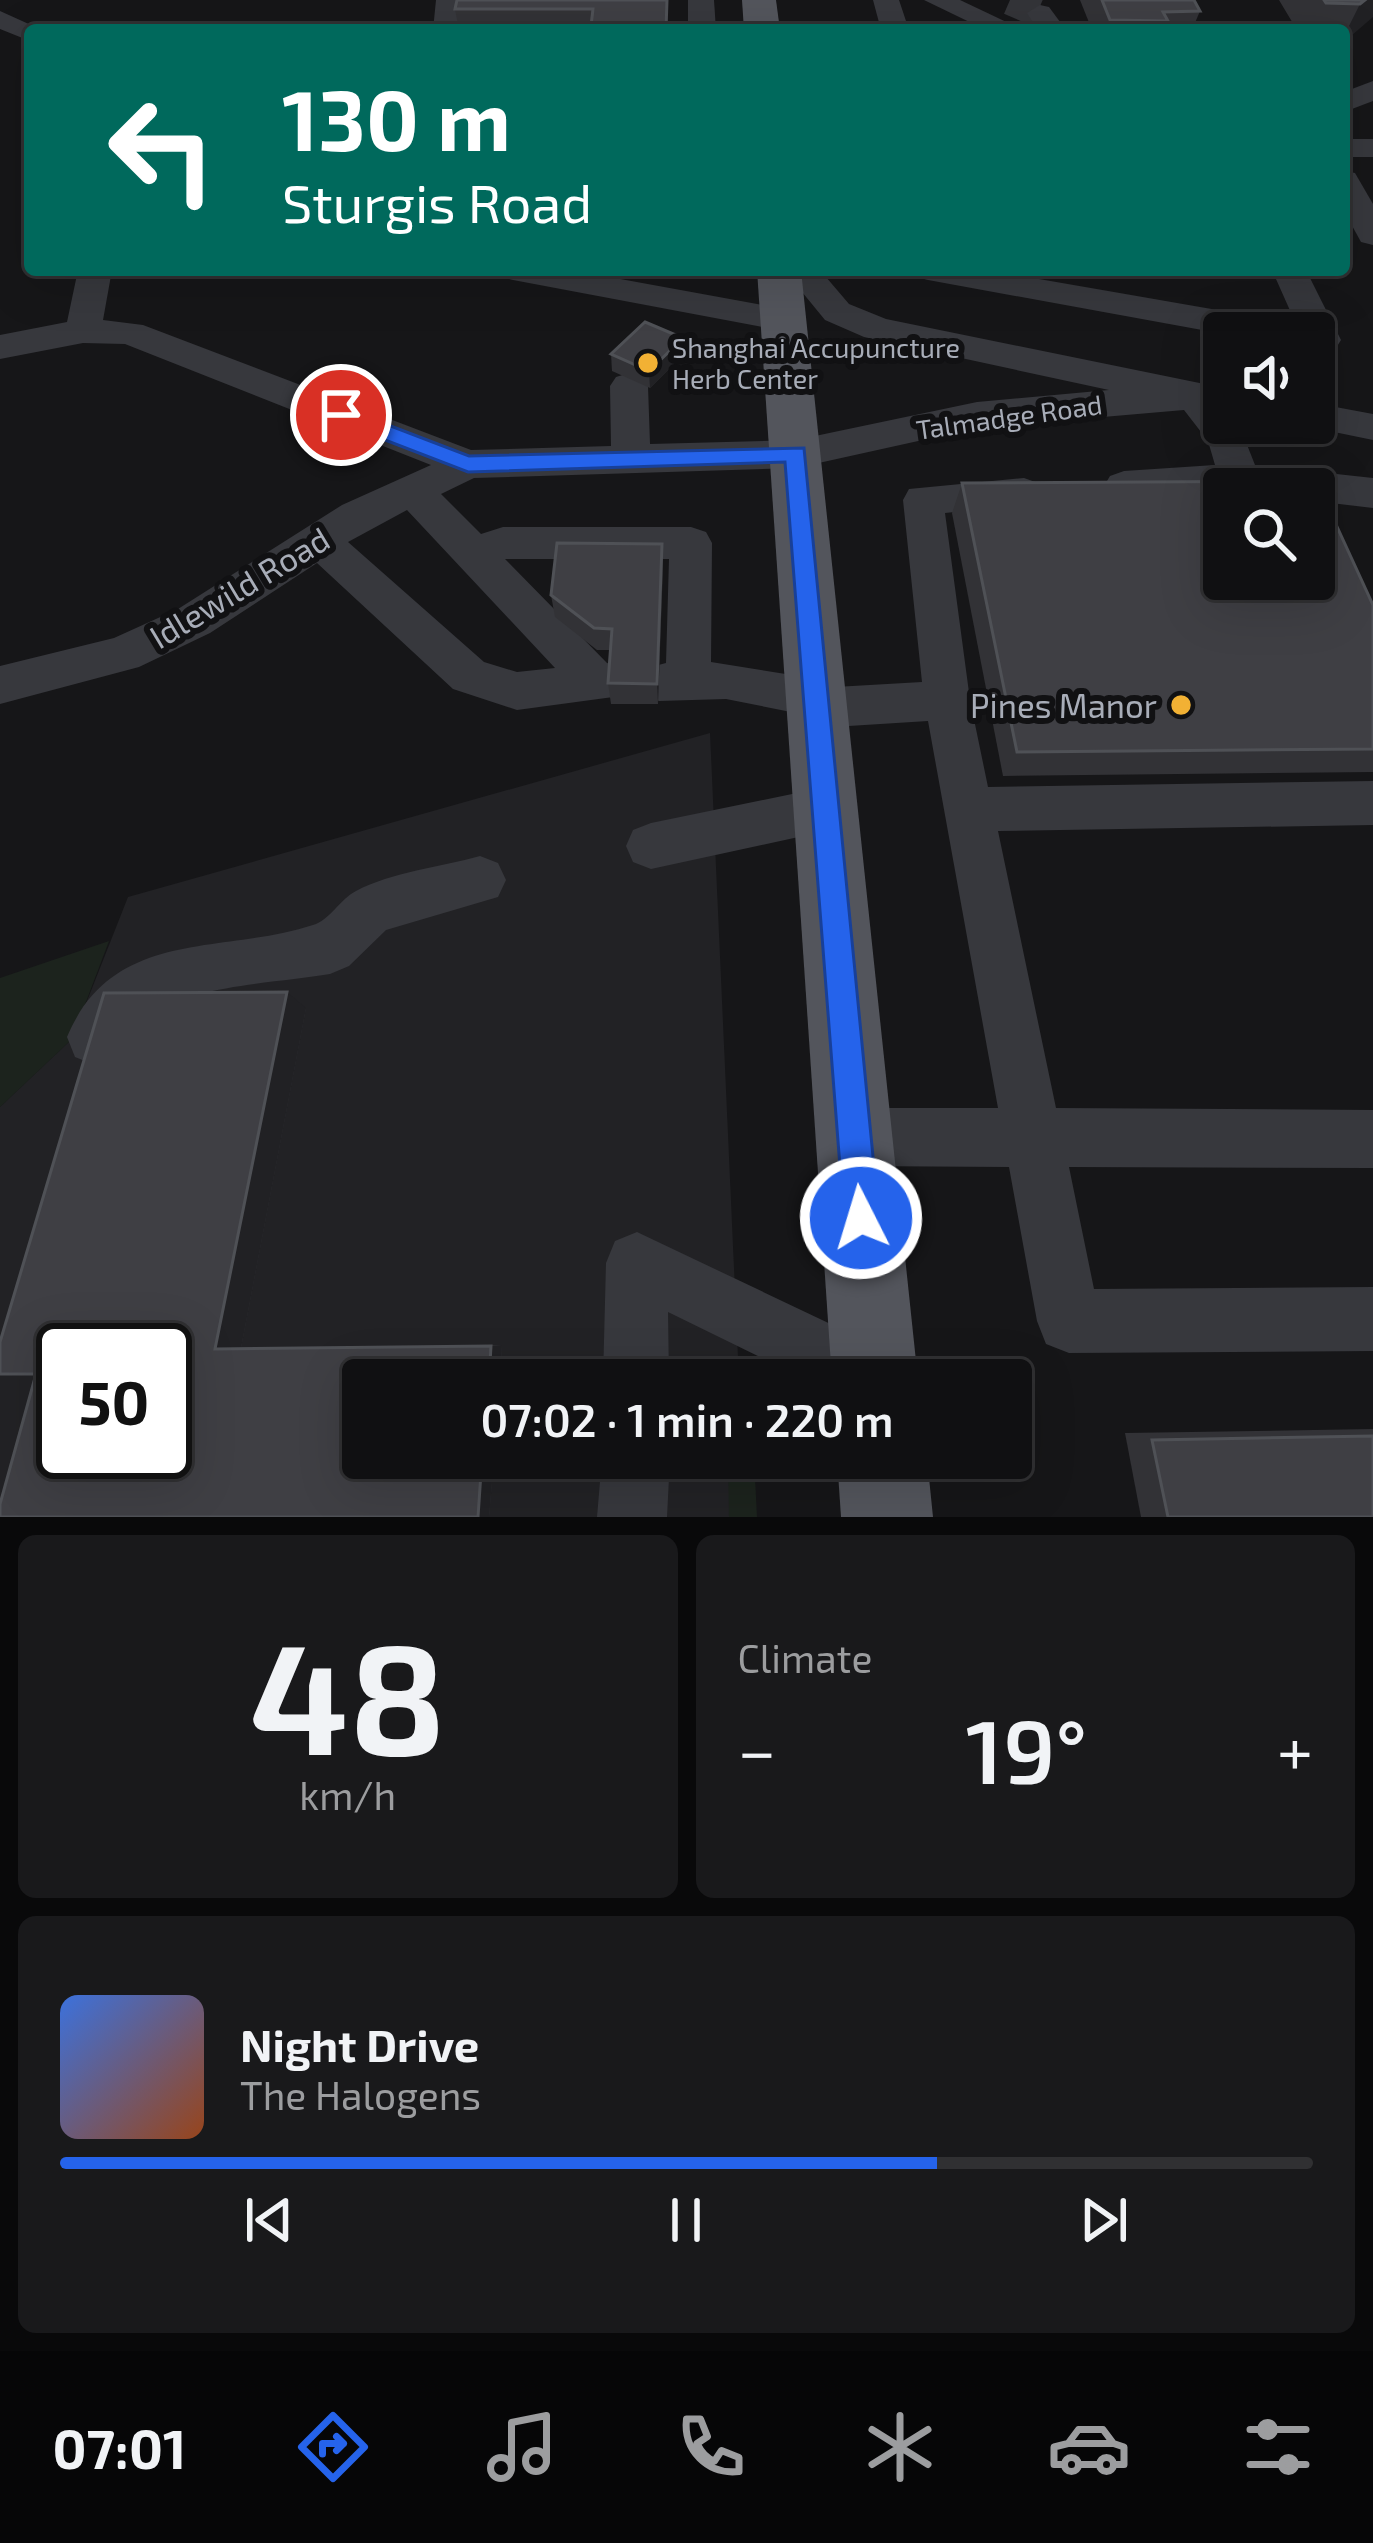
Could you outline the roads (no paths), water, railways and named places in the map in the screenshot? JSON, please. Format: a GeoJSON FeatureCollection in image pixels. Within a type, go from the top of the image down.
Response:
{"type":"FeatureCollection","features":[{"type":"Feature","properties":{"kind":"main road"},"geometry":{"type":"LineString","coordinates":[[780,276],[873,1359]]}},
{"type":"Feature","properties":{"kind":"main road"},"geometry":{"type":"LineString","coordinates":[[884,1479],[887,1517]]}},
{"type":"Feature","properties":{"kind":"street"},"geometry":{"type":"LineString","coordinates":[[938,0],[995,24]]}},
{"type":"Feature","properties":{"kind":"street"},"geometry":{"type":"LineString","coordinates":[[1350,191],[1373,235]]}},
{"type":"Feature","properties":{"kind":"street"},"geometry":{"type":"LineString","coordinates":[[83,332],[94,276]]}},
{"type":"Feature","properties":{"kind":"street"},"geometry":{"type":"LineString","coordinates":[[582,276],[662,283],[784,320]]}},
{"type":"Feature","properties":{"kind":"street"},"geometry":{"type":"LineString","coordinates":[[806,276],[837,312],[878,329],[1203,398]]}},
{"type":"Feature","properties":{"kind":"street"},"geometry":{"type":"LineString","coordinates":[[962,276],[1203,319]]}},
{"type":"Feature","properties":{"kind":"street"},"geometry":{"type":"LineString","coordinates":[[1292,276],[1309,312]]}},
{"type":"Feature","properties":{"kind":"street"},"geometry":{"type":"LineString","coordinates":[[0,347],[83,332],[130,333],[468,464]]}},
{"type":"Feature","properties":{"kind":"street"},"geometry":{"type":"LineString","coordinates":[[629,386],[631,459]]}},
{"type":"Feature","properties":{"kind":"street","name":"Talmadge Road"},"geometry":{"type":"LineString","coordinates":[[468,464],[796,454],[977,415],[1203,399]]}},
{"type":"Feature","properties":{"kind":"street"},"geometry":{"type":"LineString","coordinates":[[1335,420],[1373,427]]}},
{"type":"Feature","properties":{"kind":"street","name":"Idlewild Road"},"geometry":{"type":"LineString","coordinates":[[0,685],[123,654],[194,621],[356,516],[468,464]]}},
{"type":"Feature","properties":{"kind":"street"},"geometry":{"type":"LineString","coordinates":[[1203,481],[923,500],[947,700],[1069,1321],[1373,1319]]}},
{"type":"Feature","properties":{"kind":"street"},"geometry":{"type":"LineString","coordinates":[[1335,489],[1373,494]]}},
{"type":"Feature","properties":{"kind":"street"},"geometry":{"type":"LineString","coordinates":[[320,541],[470,676],[517,691],[604,682],[413,490]]}},
{"type":"Feature","properties":{"kind":"street"},"geometry":{"type":"LineString","coordinates":[[1335,494],[1373,535]]}},
{"type":"Feature","properties":{"kind":"street"},"geometry":{"type":"LineString","coordinates":[[474,554],[503,543],[691,543],[673,681],[725,680],[817,703],[947,700]]}},
{"type":"Feature","properties":{"kind":"street"},"geometry":{"type":"LineString","coordinates":[[968,809],[1373,803]]}},
{"type":"Feature","properties":{"kind":"street"},"geometry":{"type":"LineString","coordinates":[[651,846],[826,809]]}},
{"type":"Feature","properties":{"kind":"street"},"geometry":{"type":"LineString","coordinates":[[78,1094],[97,1030],[126,997],[188,971],[330,948],[370,910],[481,880]]}},
{"type":"Feature","properties":{"kind":"street"},"geometry":{"type":"LineString","coordinates":[[854,1137],[1373,1139]]}},
{"type":"Feature","properties":{"kind":"street"},"geometry":{"type":"LineString","coordinates":[[636,1359],[637,1263],[832,1359]]}},
{"type":"Feature","properties":{"kind":"street"},"geometry":{"type":"LineString","coordinates":[[632,1517],[635,1479]]}},
{"type":"Feature","properties":{"kind":"tunnel"},"geometry":{"type":"LineString","coordinates":[[1010,0],[1040,13]]}},
{"type":"Feature","properties":{"kind":"place","name":"Shanghai Accupuncture Herb Center"},"geometry":{"type":"Point","coordinates":[648,363]}},
{"type":"Feature","properties":{"kind":"place","name":"Pines Manor"},"geometry":{"type":"Point","coordinates":[1181,705]}}]}
